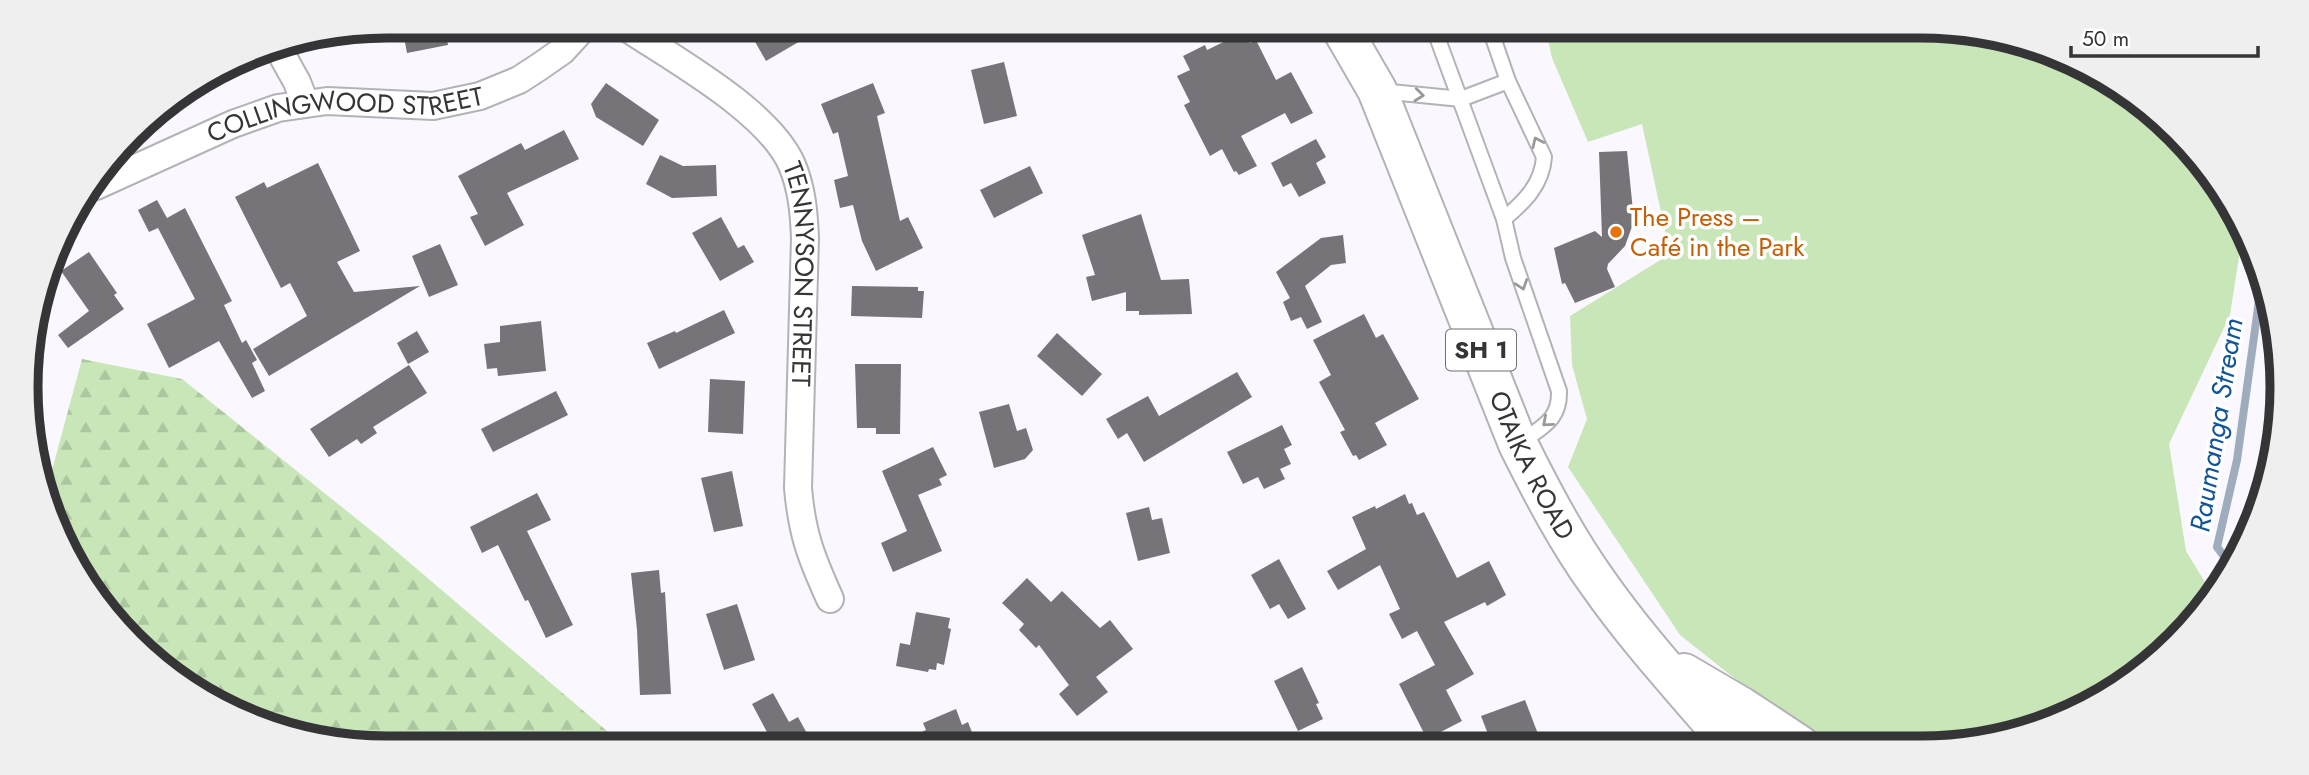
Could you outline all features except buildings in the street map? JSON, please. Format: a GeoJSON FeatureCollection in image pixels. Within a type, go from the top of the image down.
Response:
{"type":"FeatureCollection","features":[{"type":"Feature","properties":{"kind":"highway","name":"OTAIKA ROAD"},"geometry":{"type":"LineString","coordinates":[[1347,38],[1377,90],[1518,444],[1540,488],[1578,553],[1621,615],[1725,736]]}},
{"type":"Feature","properties":{"kind":"highway","name":"OTAIKA ROAD"},"geometry":{"type":"LineString","coordinates":[[1655,656],[1786,736]]}},
{"type":"Feature","properties":{"kind":"street","name":"COLLINGWOOD STREET"},"geometry":{"type":"LineString","coordinates":[[106,181],[258,114],[305,103],[353,100],[433,106],[480,96],[519,80],[562,51],[574,38]]}},
{"type":"Feature","properties":{"kind":"street","name":"TENNYSON STREET"},"geometry":{"type":"LineString","coordinates":[[642,38],[760,121],[791,163],[804,208],[805,228],[798,488],[801,523],[810,555],[830,598]]}},
{"type":"Feature","properties":{"kind":"street"},"geometry":{"type":"LineString","coordinates":[[282,55],[305,103]]}},
{"type":"Feature","properties":{"kind":"lane"},"geometry":{"type":"LineString","coordinates":[[1438,38],[1504,219],[1513,258],[1559,391],[1558,411],[1551,421],[1518,444]]}},
{"type":"Feature","properties":{"kind":"lane"},"geometry":{"type":"LineString","coordinates":[[1493,38],[1508,81],[1544,157],[1543,170],[1534,189],[1522,204],[1504,219]]}},
{"type":"Feature","properties":{"kind":"lane"},"geometry":{"type":"LineString","coordinates":[[1377,90],[1461,99],[1508,81]]}},
{"type":"Feature","properties":{"kind":"green space"},"geometry":{"type":"Polygon","coordinates":[[[1548,38],[1922,38],[1967,41],[2012,50],[2076,74],[2115,97],[2152,125],[2184,157],[2212,194],[2241,246],[2230,315],[2169,444],[2186,551],[2208,587],[2184,618],[2134,664],[2076,701],[2012,725],[1944,736],[1823,736],[1753,693],[1680,635],[1568,467],[1587,419],[1572,365],[1570,316],[1670,254],[1642,124],[1588,142],[1552,58],[1548,38]]]}},
{"type":"Feature","properties":{"kind":"green space"},"geometry":{"type":"Polygon","coordinates":[[[82,359],[182,379],[383,540],[613,736],[342,734],[297,725],[233,701],[175,664],[125,618],[97,581],[74,542],[50,478],[82,359]]]}},
{"type":"Feature","properties":{"kind":"waterway","name":"Raumanga Stream"},"geometry":{"type":"LineString","coordinates":[[2226,559],[2217,547],[2237,460],[2259,298]]}},
{"type":"Feature","properties":{"kind":"place","name":"The Press – Café in the Park"},"geometry":{"type":"Point","coordinates":[1616,232]}}]}
